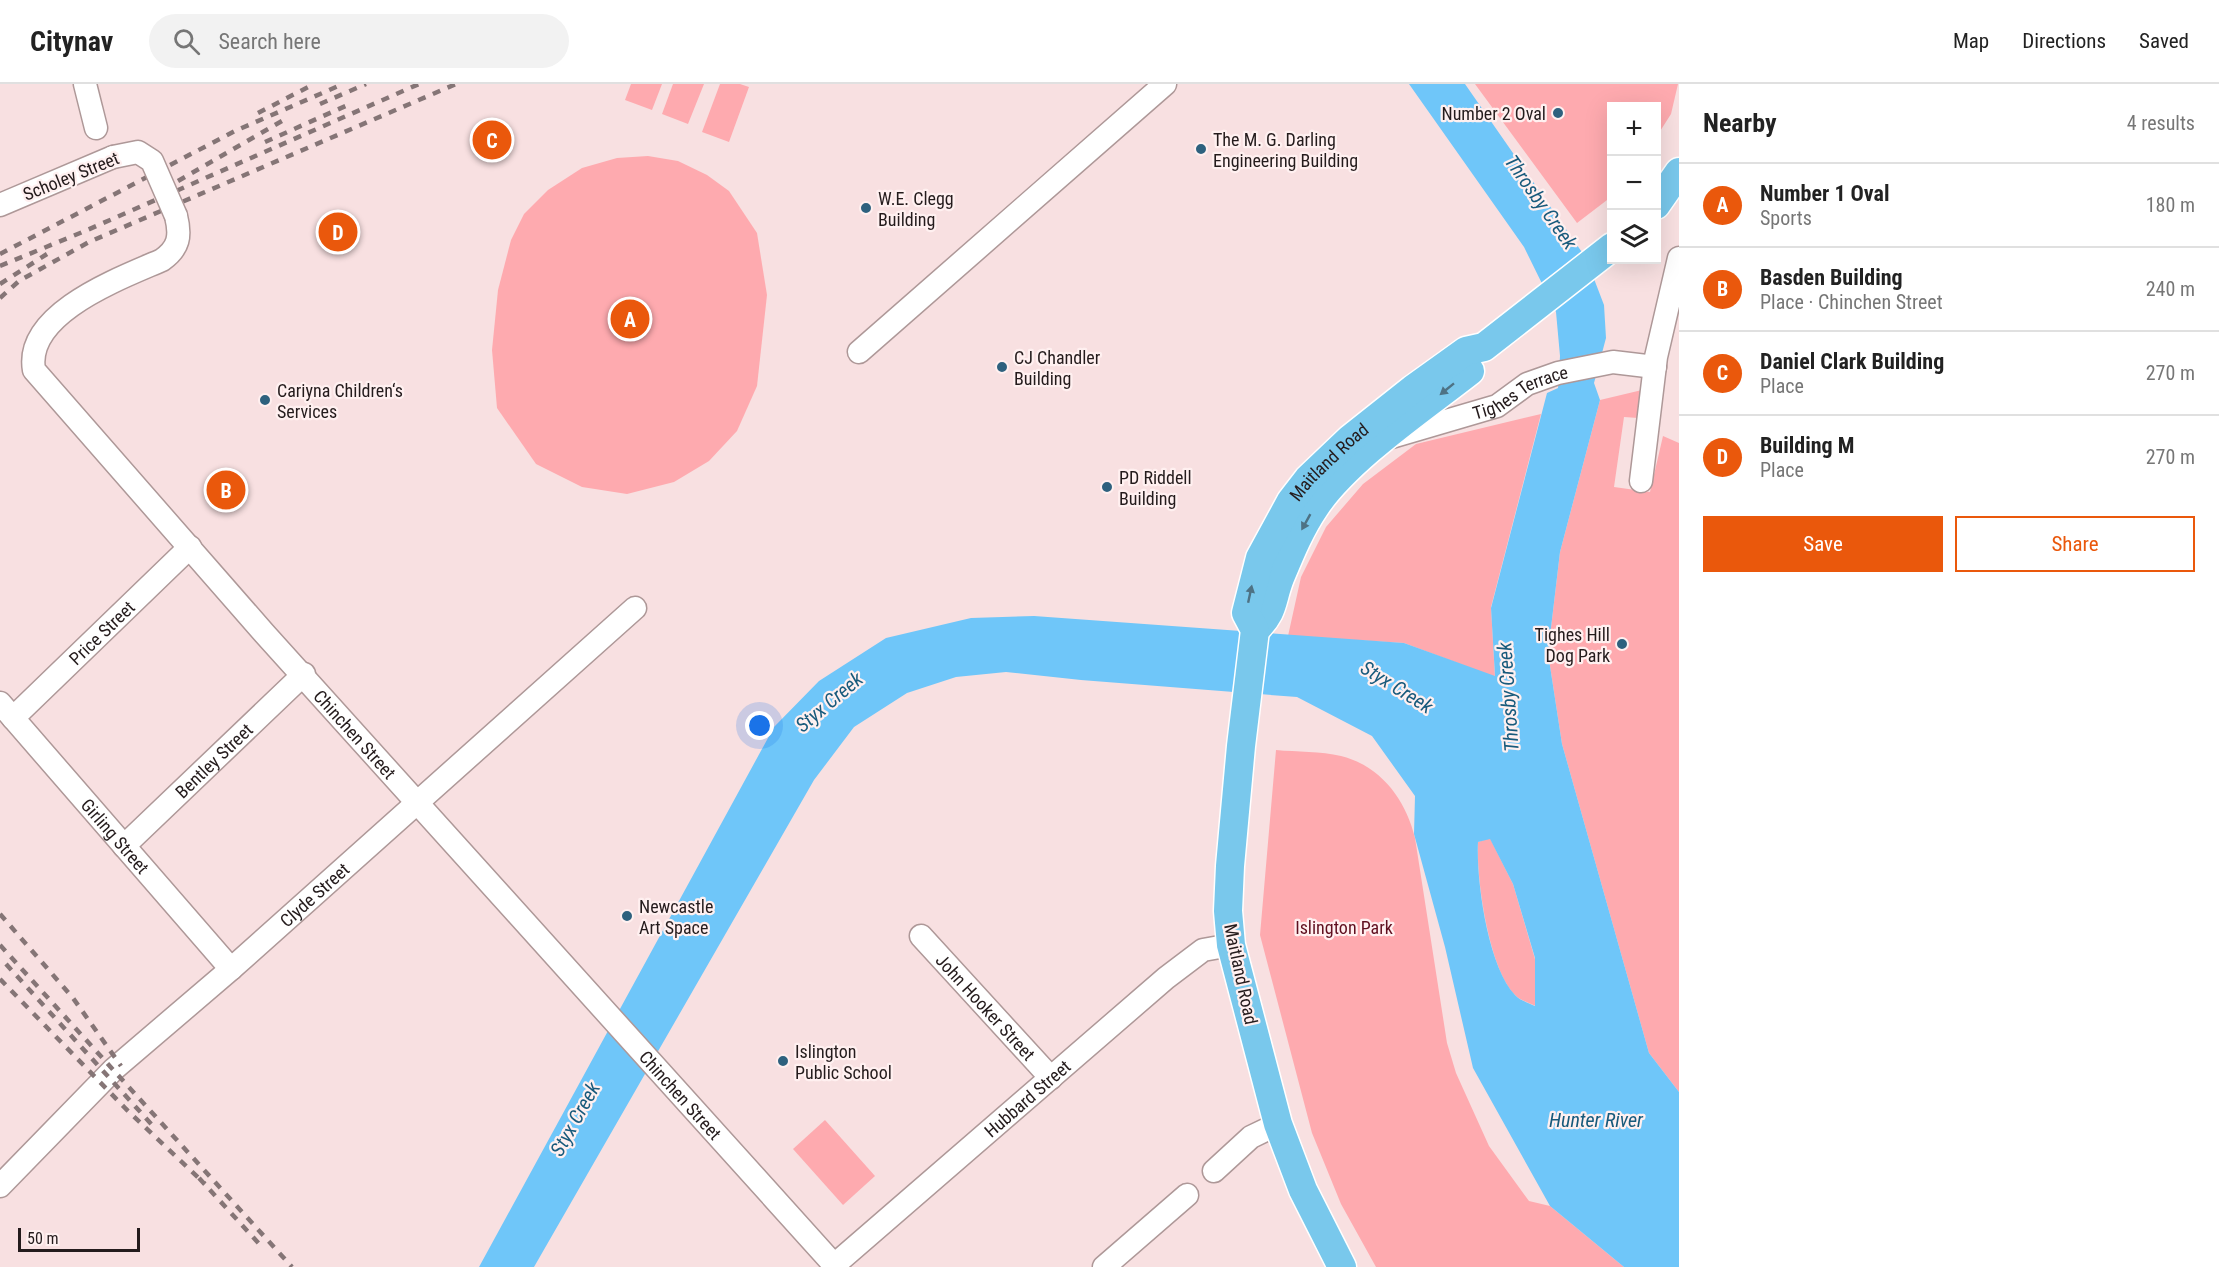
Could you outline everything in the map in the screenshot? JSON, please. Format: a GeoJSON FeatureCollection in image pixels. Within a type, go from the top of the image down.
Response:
{"type":"FeatureCollection","features":[{"type":"Feature","properties":{"kind":"main road"},"geometry":{"type":"LineString","coordinates":[[1661,197],[1679,172]]}},
{"type":"Feature","properties":{"kind":"main road","name":"Maitland Road"},"geometry":{"type":"LineString","coordinates":[[1336,1264],[1303,1190],[1278,1124],[1231,945],[1228,911],[1230,866],[1255,630],[1246,613],[1260,558],[1298,492],[1328,458],[1397,402],[1466,351],[1484,347],[1604,254]]}},
{"type":"Feature","properties":{"kind":"main road","name":"Maitland Road"},"geometry":{"type":"LineString","coordinates":[[1255,630],[1270,616],[1284,568],[1313,509],[1342,476],[1479,363],[1484,347]]}},
{"type":"Feature","properties":{"kind":"street"},"geometry":{"type":"LineString","coordinates":[[85,84],[96,128]]}},
{"type":"Feature","properties":{"kind":"street"},"geometry":{"type":"LineString","coordinates":[[859,352],[1165,84]]}},
{"type":"Feature","properties":{"kind":"street","name":"Scholey Street"},"geometry":{"type":"LineString","coordinates":[[0,205],[113,157],[138,152],[152,161],[176,216]]}},
{"type":"Feature","properties":{"kind":"street","name":"Chinchen Street"},"geometry":{"type":"LineString","coordinates":[[176,216],[179,229],[178,244],[162,260],[90,292],[50,326],[35,345],[32,358],[34,370],[834,1266]]}},
{"type":"Feature","properties":{"kind":"street"},"geometry":{"type":"LineString","coordinates":[[1641,481],[1655,367],[1669,344],[1679,258]]}},
{"type":"Feature","properties":{"kind":"street","name":"Tighes Terrace"},"geometry":{"type":"LineString","coordinates":[[1386,438],[1497,406],[1527,384],[1558,373],[1613,362],[1655,367]]}},
{"type":"Feature","properties":{"kind":"street","name":"Price Street"},"geometry":{"type":"LineString","coordinates":[[6,710],[190,547]]}},
{"type":"Feature","properties":{"kind":"street","name":"Clyde Street"},"geometry":{"type":"LineString","coordinates":[[0,1186],[114,1070],[231,969],[635,608]]}},
{"type":"Feature","properties":{"kind":"street","name":"Bentley Street"},"geometry":{"type":"LineString","coordinates":[[124,846],[304,674]]}},
{"type":"Feature","properties":{"kind":"street","name":"Girling Street"},"geometry":{"type":"LineString","coordinates":[[6,710],[231,969]]}},
{"type":"Feature","properties":{"kind":"street","name":"John Hooker Street"},"geometry":{"type":"LineString","coordinates":[[921,936],[1051,1078]]}},
{"type":"Feature","properties":{"kind":"street","name":"Hubbard Street"},"geometry":{"type":"LineString","coordinates":[[834,1266],[1189,960],[1203,950],[1231,945]]}},
{"type":"Feature","properties":{"kind":"street"},"geometry":{"type":"LineString","coordinates":[[1214,1171],[1251,1137],[1278,1124]]}},
{"type":"Feature","properties":{"kind":"street"},"geometry":{"type":"LineString","coordinates":[[1104,1267],[1187,1195]]}},
{"type":"Feature","properties":{"kind":"green space"},"geometry":{"type":"Polygon","coordinates":[[[631,84],[662,84],[652,110],[625,100],[631,84]]]}},
{"type":"Feature","properties":{"kind":"green space"},"geometry":{"type":"Polygon","coordinates":[[[673,84],[704,84],[688,124],[662,114],[673,84]]]}},
{"type":"Feature","properties":{"kind":"green space"},"geometry":{"type":"Polygon","coordinates":[[[720,84],[740,84],[749,87],[729,142],[702,132],[720,84]]]}},
{"type":"Feature","properties":{"kind":"green space"},"geometry":{"type":"Polygon","coordinates":[[[1475,84],[1678,84],[1671,114],[1661,130],[1661,102],[1607,102],[1607,200],[1577,223],[1475,84]]]}},
{"type":"Feature","properties":{"kind":"green space"},"geometry":{"type":"Polygon","coordinates":[[[648,156],[678,161],[707,175],[729,191],[757,233],[767,295],[757,386],[737,431],[709,461],[674,482],[627,494],[582,487],[536,464],[497,408],[492,350],[498,290],[511,240],[524,214],[548,190],[582,168],[617,158],[648,156]]]}},
{"type":"Feature","properties":{"kind":"green space"},"geometry":{"type":"Polygon","coordinates":[[[1642,390],[1638,418],[1624,417],[1614,487],[1650,492],[1663,436],[1679,443],[1679,1092],[1649,1053],[1562,744],[1548,653],[1560,552],[1600,400],[1642,390]]]}},
{"type":"Feature","properties":{"kind":"green space"},"geometry":{"type":"Polygon","coordinates":[[[1541,414],[1491,607],[1495,677],[1404,643],[1288,636],[1301,577],[1326,527],[1363,484],[1416,444],[1541,414]]]}},
{"type":"Feature","properties":{"kind":"green space","name":"Islington Park"},"geometry":{"type":"Polygon","coordinates":[[[1276,750],[1341,756],[1368,768],[1390,786],[1405,811],[1415,838],[1447,1043],[1456,1073],[1489,1146],[1529,1201],[1550,1206],[1624,1267],[1376,1267],[1341,1204],[1312,1133],[1260,935],[1276,750]]]}},
{"type":"Feature","properties":{"kind":"green space"},"geometry":{"type":"Polygon","coordinates":[[[1490,838],[1513,884],[1535,959],[1536,1006],[1515,995],[1506,982],[1491,945],[1482,900],[1478,858],[1478,842],[1490,838]]]}},
{"type":"Feature","properties":{"kind":"green space"},"geometry":{"type":"Polygon","coordinates":[[[825,1120],[875,1176],[843,1205],[793,1149],[825,1120]]]}},
{"type":"Feature","properties":{"kind":"water","name":"Hunter River"},"geometry":{"type":"Polygon","coordinates":[[[1409,84],[1465,84],[1586,258],[1604,305],[1606,338],[1594,383],[1600,400],[1560,552],[1548,653],[1562,744],[1649,1053],[1679,1092],[1679,1267],[1624,1267],[1550,1206],[1473,1068],[1445,947],[1414,834],[1415,796],[1372,736],[1297,697],[1006,672],[956,677],[907,693],[854,727],[814,780],[534,1267],[479,1267],[774,727],[819,681],[886,638],[971,618],[1034,616],[1404,643],[1495,676],[1491,608],[1547,393],[1558,388],[1560,356],[1556,312],[1524,247],[1409,84]],[[1490,839],[1478,842],[1482,900],[1498,965],[1515,995],[1535,1006],[1535,958],[1513,884],[1490,839]]]}},
{"type":"Feature","properties":{"kind":"railway"},"geometry":{"type":"LineString","coordinates":[[258,113],[314,84]]}},
{"type":"Feature","properties":{"kind":"railway"},"geometry":{"type":"LineString","coordinates":[[0,254],[235,131],[343,84]]}},
{"type":"Feature","properties":{"kind":"railway"},"geometry":{"type":"LineString","coordinates":[[320,104],[366,84]]}},
{"type":"Feature","properties":{"kind":"railway"},"geometry":{"type":"LineString","coordinates":[[0,266],[419,84]]}},
{"type":"Feature","properties":{"kind":"railway"},"geometry":{"type":"LineString","coordinates":[[0,298],[19,281],[89,242],[456,84]]}},
{"type":"Feature","properties":{"kind":"railway"},"geometry":{"type":"LineString","coordinates":[[265,142],[350,104]]}},
{"type":"Feature","properties":{"kind":"railway"},"geometry":{"type":"LineString","coordinates":[[178,181],[287,118]]}},
{"type":"Feature","properties":{"kind":"railway"},"geometry":{"type":"LineString","coordinates":[[0,284],[47,254]]}},
{"type":"Feature","properties":{"kind":"railway"},"geometry":{"type":"LineString","coordinates":[[0,914],[73,998],[121,1066]]}},
{"type":"Feature","properties":{"kind":"railway"},"geometry":{"type":"LineString","coordinates":[[0,945],[292,1267]]}},
{"type":"Feature","properties":{"kind":"railway"},"geometry":{"type":"LineString","coordinates":[[6,964],[153,1126]]}},
{"type":"Feature","properties":{"kind":"railway"},"geometry":{"type":"LineString","coordinates":[[0,979],[126,1109],[205,1184]]}},
{"type":"Feature","properties":{"kind":"railway"},"geometry":{"type":"LineString","coordinates":[[199,1178],[262,1247]]}},
{"type":"Feature","properties":{"kind":"place","name":"Number 2 Oval"},"geometry":{"type":"Point","coordinates":[1558,113]}},
{"type":"Feature","properties":{"kind":"place","name":"Daniel Clark Building"},"geometry":{"type":"Point","coordinates":[492,140]}},
{"type":"Feature","properties":{"kind":"place","name":"The M. G. Darling Engineering Building"},"geometry":{"type":"Point","coordinates":[1201,149]}},
{"type":"Feature","properties":{"kind":"place","name":"W.E. Clegg Building"},"geometry":{"type":"Point","coordinates":[866,208]}},
{"type":"Feature","properties":{"kind":"place","name":"Building M"},"geometry":{"type":"Point","coordinates":[338,232]}},
{"type":"Feature","properties":{"kind":"place","name":"Number 1 Oval"},"geometry":{"type":"Point","coordinates":[630,319]}},
{"type":"Feature","properties":{"kind":"place","name":"CJ Chandler Building"},"geometry":{"type":"Point","coordinates":[1002,367]}},
{"type":"Feature","properties":{"kind":"place","name":"Cariyna Children‘s Services"},"geometry":{"type":"Point","coordinates":[265,400]}},
{"type":"Feature","properties":{"kind":"place","name":"PD Riddell Building"},"geometry":{"type":"Point","coordinates":[1107,487]}},
{"type":"Feature","properties":{"kind":"place","name":"Basden Building"},"geometry":{"type":"Point","coordinates":[226,490]}},
{"type":"Feature","properties":{"kind":"place","name":"Tighes Hill Dog Park"},"geometry":{"type":"Point","coordinates":[1622,644]}},
{"type":"Feature","properties":{"kind":"place","name":"Newcastle Art Space"},"geometry":{"type":"Point","coordinates":[627,916]}},
{"type":"Feature","properties":{"kind":"place","name":"Islington Public School"},"geometry":{"type":"Point","coordinates":[783,1061]}},
{"type":"Feature","properties":{"kind":"water label","name":"Throsby Creek"},"geometry":{"type":"Point","coordinates":[1541,202]}},
{"type":"Feature","properties":{"kind":"water label","name":"Styx Creek"},"geometry":{"type":"Point","coordinates":[1397,687]}},
{"type":"Feature","properties":{"kind":"water label","name":"Throsby Creek"},"geometry":{"type":"Point","coordinates":[1508,697]}},
{"type":"Feature","properties":{"kind":"water label","name":"Styx Creek"},"geometry":{"type":"Point","coordinates":[829,702]}},
{"type":"Feature","properties":{"kind":"water label","name":"Styx Creek"},"geometry":{"type":"Point","coordinates":[575,1119]}}]}
